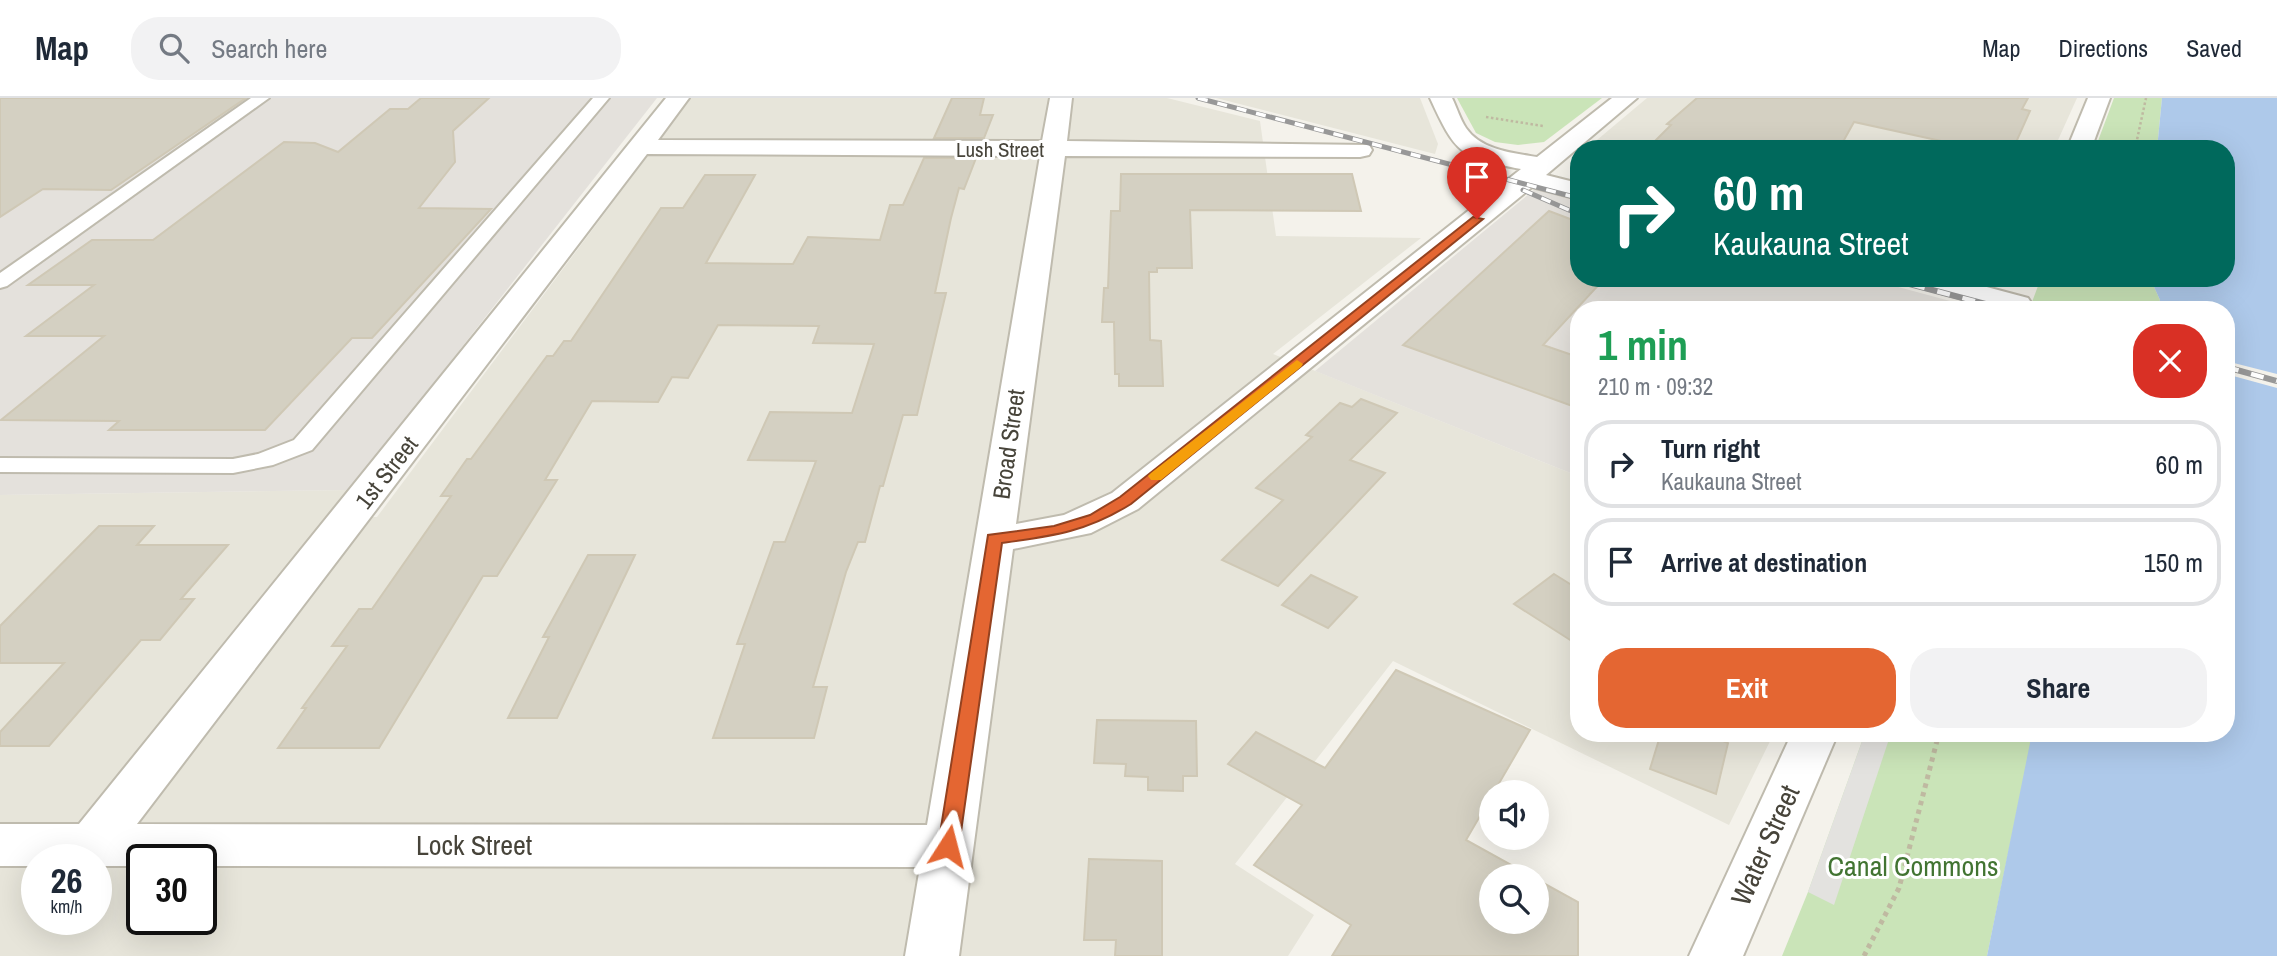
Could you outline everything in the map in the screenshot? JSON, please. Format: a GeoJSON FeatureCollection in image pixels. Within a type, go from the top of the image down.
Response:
{"type":"FeatureCollection","features":[{"type":"Feature","properties":{"kind":"street","name":"1st Street"},"geometry":{"type":"LineString","coordinates":[[93,844],[678,98]]}},
{"type":"Feature","properties":{"kind":"street","name":"Broad Street"},"geometry":{"type":"LineString","coordinates":[[932,956],[1061,98]]}},
{"type":"Feature","properties":{"kind":"street"},"geometry":{"type":"LineString","coordinates":[[1441,98],[1459,136],[1488,153],[1570,187]]}},
{"type":"Feature","properties":{"kind":"street"},"geometry":{"type":"LineString","coordinates":[[1574,140],[1626,98]]}},
{"type":"Feature","properties":{"kind":"street"},"geometry":{"type":"LineString","coordinates":[[2083,140],[2099,98]]}},
{"type":"Feature","properties":{"kind":"street"},"geometry":{"type":"LineString","coordinates":[[994,539],[1055,531],[1095,519],[1125,501],[1570,144]]}},
{"type":"Feature","properties":{"kind":"street","name":"Lush Street"},"geometry":{"type":"LineString","coordinates":[[640,147],[1360,150]]}},
{"type":"Feature","properties":{"kind":"street"},"geometry":{"type":"LineString","coordinates":[[1966,287],[2019,297]]}},
{"type":"Feature","properties":{"kind":"street","name":"Water Street"},"geometry":{"type":"LineString","coordinates":[[1716,956],[1811,742]]}},
{"type":"Feature","properties":{"kind":"street","name":"Lock Street"},"geometry":{"type":"LineString","coordinates":[[112,844],[948,846]]}},
{"type":"Feature","properties":{"kind":"street","name":"Lock Street"},"geometry":{"type":"LineString","coordinates":[[0,845],[21,845]]}},
{"type":"Feature","properties":{"kind":"lane"},"geometry":{"type":"LineString","coordinates":[[0,282],[261,98]]}},
{"type":"Feature","properties":{"kind":"lane"},"geometry":{"type":"LineString","coordinates":[[0,465],[233,466],[264,460],[303,445],[601,98]]}},
{"type":"Feature","properties":{"kind":"path"},"geometry":{"type":"LineString","coordinates":[[2137,140],[2146,98]]}},
{"type":"Feature","properties":{"kind":"path"},"geometry":{"type":"LineString","coordinates":[[1481,117],[1549,127]]}},
{"type":"Feature","properties":{"kind":"path"},"geometry":{"type":"LineString","coordinates":[[1864,956],[1899,888],[1937,742]]}},
{"type":"Feature","properties":{"kind":"shaded area"},"geometry":{"type":"Polygon","coordinates":[[[0,98],[657,98],[350,490],[0,495],[0,98]]]}},
{"type":"Feature","properties":{"kind":"shaded area"},"geometry":{"type":"Polygon","coordinates":[[[691,98],[1167,98],[1260,121],[1276,236],[1421,238],[1273,354],[1570,473],[1570,742],[1770,742],[1729,825],[1393,661],[1235,864],[1314,915],[1288,956],[0,956],[0,495],[350,490],[351,517],[377,517],[691,98]]]}},
{"type":"Feature","properties":{"kind":"shaded area"},"geometry":{"type":"Polygon","coordinates":[[[1216,98],[1420,98],[1438,144],[1435,154],[1216,98]]]}},
{"type":"Feature","properties":{"kind":"shaded area"},"geometry":{"type":"Polygon","coordinates":[[[1647,98],[2077,98],[2058,140],[1597,140],[1647,98]]]}},
{"type":"Feature","properties":{"kind":"shaded area"},"geometry":{"type":"Polygon","coordinates":[[[1535,189],[1570,199],[1570,287],[1898,287],[1950,301],[1570,301],[1570,473],[1315,371],[1535,189]]]}},
{"type":"Feature","properties":{"kind":"shaded area"},"geometry":{"type":"Polygon","coordinates":[[[1862,742],[1888,742],[1834,905],[1808,892],[1862,742]]]}},
{"type":"Feature","properties":{"kind":"green space"},"geometry":{"type":"Polygon","coordinates":[[[1457,98],[1602,98],[1544,142],[1518,145],[1495,142],[1476,133],[1457,98]]]}},
{"type":"Feature","properties":{"kind":"green space"},"geometry":{"type":"Polygon","coordinates":[[[2114,98],[2162,98],[2158,140],[2098,140],[2114,98]]]}},
{"type":"Feature","properties":{"kind":"green space"},"geometry":{"type":"Polygon","coordinates":[[[2038,287],[2154,287],[2160,300],[2160,301],[2032,301],[2038,287]]]}},
{"type":"Feature","properties":{"kind":"green space","name":"Canal Commons"},"geometry":{"type":"Polygon","coordinates":[[[1862,742],[2031,742],[1987,956],[1782,956],[1862,742]]]}},
{"type":"Feature","properties":{"kind":"water"},"geometry":{"type":"Polygon","coordinates":[[[2162,98],[2277,98],[2277,956],[1987,956],[2030,742],[2235,742],[2235,301],[2160,301],[2154,287],[2235,287],[2235,140],[2158,140],[2162,98]]]}},
{"type":"Feature","properties":{"kind":"pier"},"geometry":{"type":"Polygon","coordinates":[[[2235,363],[2277,374],[2277,388],[2235,376],[2235,363]]]}},
{"type":"Feature","properties":{"kind":"building"},"geometry":{"type":"Polygon","coordinates":[[[0,98],[246,98],[111,190],[43,189],[0,217],[0,98]]]}},
{"type":"Feature","properties":{"kind":"building"},"geometry":{"type":"Polygon","coordinates":[[[421,98],[489,98],[453,131],[455,162],[419,208],[491,209],[372,338],[352,338],[265,430],[109,430],[119,421],[1,420],[104,336],[26,336],[94,285],[28,285],[92,240],[153,240],[284,142],[315,143],[338,152],[390,109],[408,109],[421,98]]]}},
{"type":"Feature","properties":{"kind":"building"},"geometry":{"type":"Polygon","coordinates":[[[952,98],[984,98],[980,115],[993,115],[984,138],[934,138],[952,98]]]}},
{"type":"Feature","properties":{"kind":"building"},"geometry":{"type":"Polygon","coordinates":[[[1697,98],[2028,98],[2022,109],[2030,111],[2017,140],[1936,140],[1854,122],[1844,140],[1656,140],[1671,125],[1667,124],[1697,98]]]}},
{"type":"Feature","properties":{"kind":"building"},"geometry":{"type":"Polygon","coordinates":[[[924,158],[976,158],[964,189],[959,188],[951,218],[935,293],[946,293],[917,415],[903,415],[865,542],[858,542],[846,572],[813,687],[827,687],[814,738],[713,738],[745,644],[737,644],[774,542],[785,542],[816,461],[748,460],[770,412],[852,413],[874,344],[813,343],[819,326],[718,325],[688,378],[672,377],[658,402],[592,401],[545,480],[557,480],[497,576],[483,576],[379,748],[278,748],[306,708],[302,708],[347,646],[332,646],[359,609],[372,609],[451,496],[441,496],[467,459],[471,459],[547,356],[553,356],[564,341],[571,341],[661,208],[683,208],[705,175],[755,175],[706,263],[793,264],[808,237],[880,240],[890,205],[903,205],[924,158]]]}},
{"type":"Feature","properties":{"kind":"building"},"geometry":{"type":"Polygon","coordinates":[[[1121,174],[1352,174],[1361,211],[1190,210],[1192,268],[1157,268],[1157,272],[1149,272],[1150,340],[1161,341],[1163,386],[1119,386],[1119,374],[1115,374],[1114,322],[1102,322],[1104,288],[1108,288],[1111,211],[1120,211],[1121,174]]]}},
{"type":"Feature","properties":{"kind":"building"},"geometry":{"type":"Polygon","coordinates":[[[1549,211],[1570,219],[1570,287],[1597,287],[1584,301],[1570,301],[1570,316],[1543,345],[1570,354],[1570,405],[1403,345],[1549,211]]]}},
{"type":"Feature","properties":{"kind":"building"},"geometry":{"type":"Polygon","coordinates":[[[1361,399],[1397,413],[1350,460],[1385,473],[1278,586],[1222,560],[1283,500],[1256,488],[1312,437],[1306,435],[1340,403],[1352,407],[1361,399]]]}},
{"type":"Feature","properties":{"kind":"building"},"geometry":{"type":"Polygon","coordinates":[[[99,526],[154,526],[137,545],[228,545],[181,599],[194,599],[160,640],[141,640],[49,746],[0,746],[0,732],[64,663],[0,663],[0,626],[99,526]]]}},
{"type":"Feature","properties":{"kind":"building"},"geometry":{"type":"Polygon","coordinates":[[[588,555],[635,555],[557,718],[508,718],[549,637],[543,637],[588,555]]]}},
{"type":"Feature","properties":{"kind":"building"},"geometry":{"type":"Polygon","coordinates":[[[1554,574],[1570,584],[1570,640],[1514,604],[1554,574]]]}},
{"type":"Feature","properties":{"kind":"building"},"geometry":{"type":"Polygon","coordinates":[[[1311,575],[1357,597],[1328,628],[1282,605],[1311,575]]]}},
{"type":"Feature","properties":{"kind":"building"},"geometry":{"type":"Polygon","coordinates":[[[1396,670],[1530,730],[1501,780],[1479,780],[1479,818],[1466,840],[1479,847],[1479,850],[1484,850],[1509,864],[1479,864],[1479,934],[1549,934],[1549,886],[1578,902],[1578,956],[1332,956],[1351,925],[1254,865],[1302,805],[1228,764],[1256,732],[1325,768],[1396,670]]]}},
{"type":"Feature","properties":{"kind":"building"},"geometry":{"type":"Polygon","coordinates":[[[1097,720],[1196,721],[1197,776],[1183,776],[1183,791],[1148,790],[1148,777],[1125,776],[1126,764],[1094,763],[1097,720]]]}},
{"type":"Feature","properties":{"kind":"building"},"geometry":{"type":"Polygon","coordinates":[[[1658,742],[1728,743],[1716,794],[1650,769],[1658,742]]]}},
{"type":"Feature","properties":{"kind":"building"},"geometry":{"type":"Polygon","coordinates":[[[1089,859],[1162,861],[1162,956],[1115,956],[1116,940],[1084,940],[1089,859]]]}},
{"type":"Feature","properties":{"kind":"railway"},"geometry":{"type":"LineString","coordinates":[[1198,98],[1570,196]]}},
{"type":"Feature","properties":{"kind":"railway"},"geometry":{"type":"LineString","coordinates":[[1523,190],[1570,211]]}},
{"type":"Feature","properties":{"kind":"railway"},"geometry":{"type":"LineString","coordinates":[[1921,287],[1974,301]]}},
{"type":"Feature","properties":{"kind":"railway"},"geometry":{"type":"LineString","coordinates":[[2235,369],[2277,381]]}},
{"type":"Feature","properties":{"kind":"slow traffic"},"geometry":{"type":"LineString","coordinates":[[1156,476],[1297,364]]}},
{"type":"Feature","properties":{"kind":"route"},"geometry":{"type":"LineString","coordinates":[[948,846],[994,539],[1055,531],[1095,519],[1125,501],[1477,219]]}}]}
